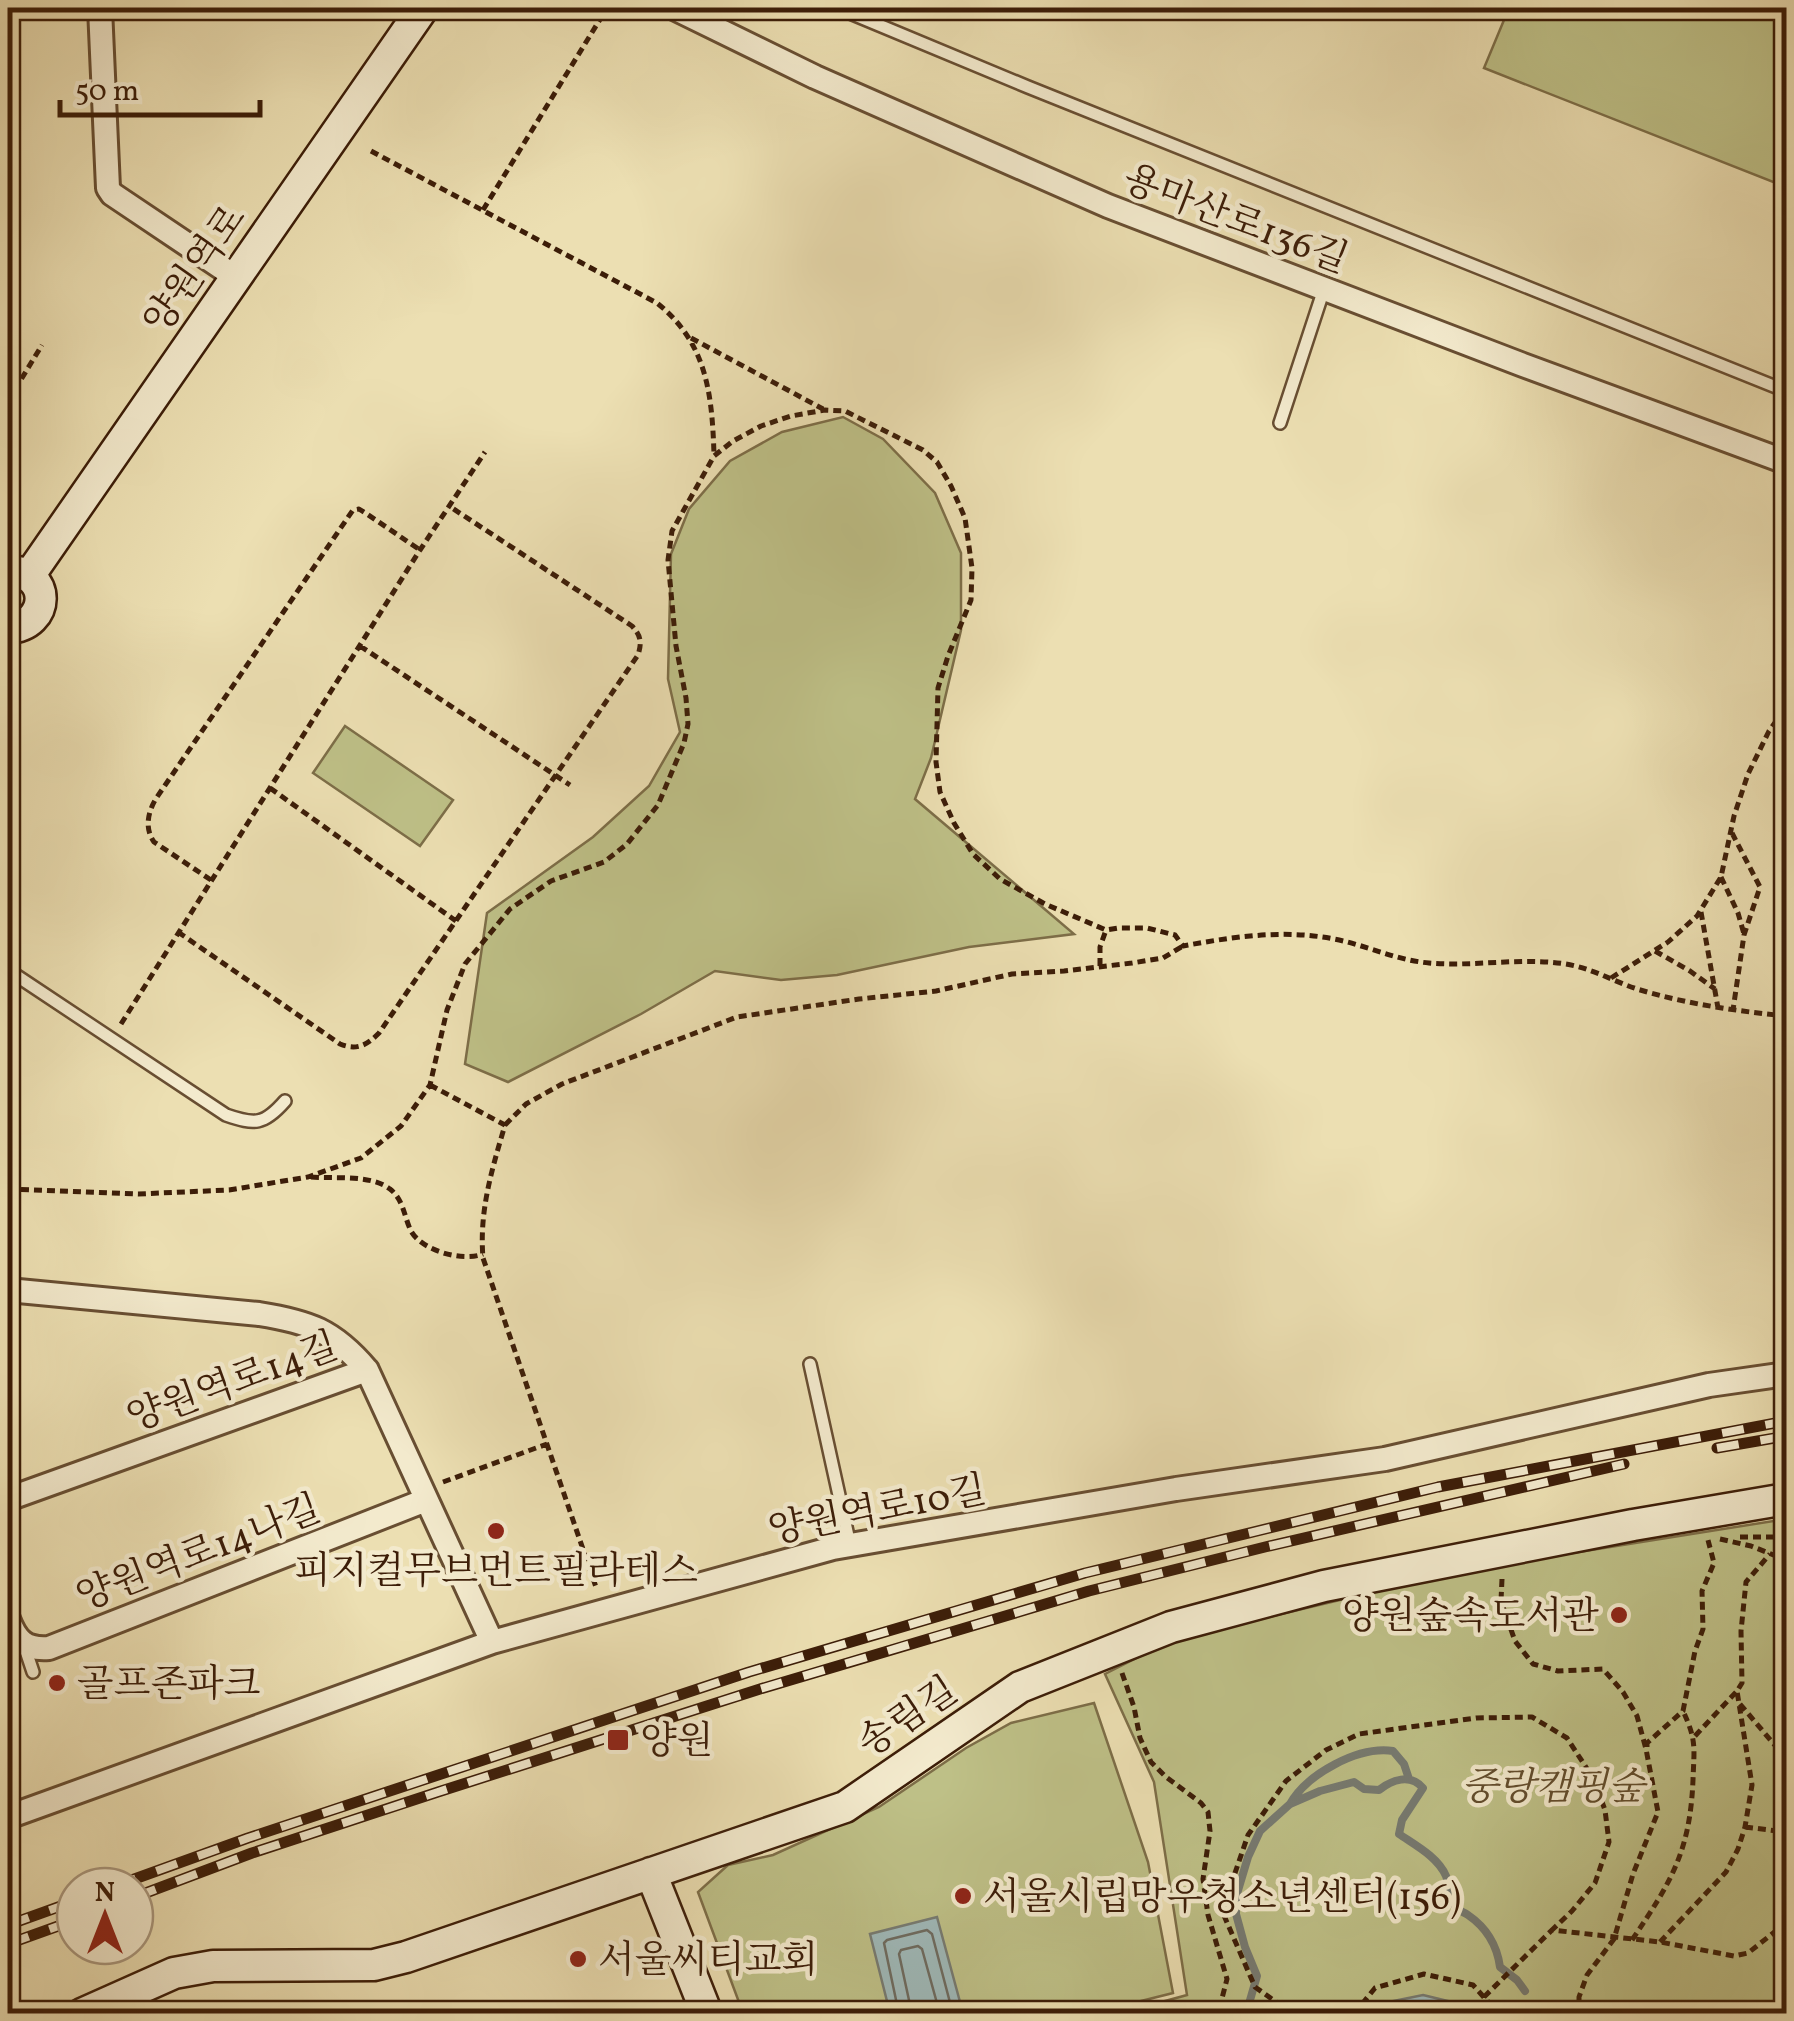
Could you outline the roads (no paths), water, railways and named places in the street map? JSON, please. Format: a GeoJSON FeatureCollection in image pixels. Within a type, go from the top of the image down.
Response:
{"type":"FeatureCollection","features":[{"type":"Feature","properties":{"kind":"street"},"geometry":{"type":"LineString","coordinates":[[100,8],[108,188],[237,278]]}},
{"type":"Feature","properties":{"kind":"street","name":"양원역로"},"geometry":{"type":"LineString","coordinates":[[18,573],[237,278],[424,8]]}},
{"type":"Feature","properties":{"kind":"street","name":"용마산로136길"},"geometry":{"type":"LineString","coordinates":[[674,8],[815,77],[1108,206],[1786,462]]}},
{"type":"Feature","properties":{"kind":"street"},"geometry":{"type":"LineString","coordinates":[[8,628],[26,625],[38,610],[40,591],[18,573]]}},
{"type":"Feature","properties":{"kind":"street"},"geometry":{"type":"LineString","coordinates":[[8,1290],[284,1318],[337,1338],[368,1370]]}},
{"type":"Feature","properties":{"kind":"street","name":"양원역로14길"},"geometry":{"type":"LineString","coordinates":[[8,1499],[368,1370],[492,1642]]}},
{"type":"Feature","properties":{"kind":"street","name":"양원역로10길"},"geometry":{"type":"LineString","coordinates":[[8,1817],[492,1642],[833,1548],[1176,1489],[1386,1458],[1709,1385],[1786,1374]]}},
{"type":"Feature","properties":{"kind":"street","name":"양원역로14나길"},"geometry":{"type":"LineString","coordinates":[[24,1645],[49,1648],[424,1495]]}},
{"type":"Feature","properties":{"kind":"street","name":"송림길"},"geometry":{"type":"LineString","coordinates":[[82,2014],[174,1973],[212,1966],[374,1965],[406,1957],[845,1806],[1020,1688],[1171,1627],[1324,1586],[1786,1499]]}},
{"type":"Feature","properties":{"kind":"street"},"geometry":{"type":"LineString","coordinates":[[8,1619],[16,1638],[24,1645]]}},
{"type":"Feature","properties":{"kind":"street"},"geometry":{"type":"LineString","coordinates":[[651,1873],[707,2014]]}},
{"type":"Feature","properties":{"kind":"lane"},"geometry":{"type":"LineString","coordinates":[[838,8],[1786,391]]}},
{"type":"Feature","properties":{"kind":"lane"},"geometry":{"type":"LineString","coordinates":[[1280,423],[1324,289]]}},
{"type":"Feature","properties":{"kind":"lane"},"geometry":{"type":"LineString","coordinates":[[8,970],[226,1116],[258,1122],[270,1118],[285,1101]]}},
{"type":"Feature","properties":{"kind":"lane"},"geometry":{"type":"LineString","coordinates":[[810,1364],[850,1545]]}},
{"type":"Feature","properties":{"kind":"lane"},"geometry":{"type":"LineString","coordinates":[[24,1645],[33,1672]]}},
{"type":"Feature","properties":{"kind":"water"},"geometry":{"type":"Polygon","coordinates":[[[937,1917],[963,2013],[890,2013],[870,1934],[937,1917]]]}},
{"type":"Feature","properties":{"kind":"water"},"geometry":{"type":"Polygon","coordinates":[[[1423,1995],[1464,2005],[1476,2013],[1372,2013],[1384,2003],[1423,1995]]]}},
{"type":"Feature","properties":{"kind":"waterway"},"geometry":{"type":"LineString","coordinates":[[1290,1804],[1321,1773],[1365,1753],[1393,1751],[1404,1764],[1409,1779]]}},
{"type":"Feature","properties":{"kind":"waterway"},"geometry":{"type":"LineString","coordinates":[[1246,2014],[1257,1976],[1236,1914],[1236,1897],[1260,1831],[1290,1804],[1354,1782],[1364,1789],[1379,1790],[1407,1779],[1423,1788],[1402,1820],[1399,1834],[1438,1863],[1446,1876],[1452,1903],[1486,1931],[1500,1967],[1525,1991]]}},
{"type":"Feature","properties":{"kind":"railway"},"geometry":{"type":"LineString","coordinates":[[155,1872],[749,1672],[1085,1573],[1438,1487],[1786,1421]]}},
{"type":"Feature","properties":{"kind":"railway"},"geometry":{"type":"LineString","coordinates":[[1717,1448],[1786,1436]]}},
{"type":"Feature","properties":{"kind":"railway"},"geometry":{"type":"LineString","coordinates":[[155,1889],[252,1853],[760,1689],[1089,1591],[1624,1464]]}},
{"type":"Feature","properties":{"kind":"railway"},"geometry":{"type":"LineString","coordinates":[[8,1925],[55,1908]]}},
{"type":"Feature","properties":{"kind":"railway"},"geometry":{"type":"LineString","coordinates":[[8,1944],[55,1927]]}},
{"type":"Feature","properties":{"kind":"place","name":"피지컬무브먼트필라테스"},"geometry":{"type":"Point","coordinates":[496,1531]}},
{"type":"Feature","properties":{"kind":"place","name":"양원숲속도서관"},"geometry":{"type":"Point","coordinates":[1619,1615]}},
{"type":"Feature","properties":{"kind":"place","name":"골프존파크"},"geometry":{"type":"Point","coordinates":[57,1683]}},
{"type":"Feature","properties":{"kind":"place","name":"양원"},"geometry":{"type":"Point","coordinates":[618,1740]}},
{"type":"Feature","properties":{"kind":"place","name":"서울시립망우청소년센터(156)"},"geometry":{"type":"Point","coordinates":[963,1896]}},
{"type":"Feature","properties":{"kind":"place","name":"서울씨티교회"},"geometry":{"type":"Point","coordinates":[578,1959]}},
{"type":"Feature","properties":{"kind":"park label","name":"중랑캠핑숲"},"geometry":{"type":"Point","coordinates":[1553,1786]}}]}
